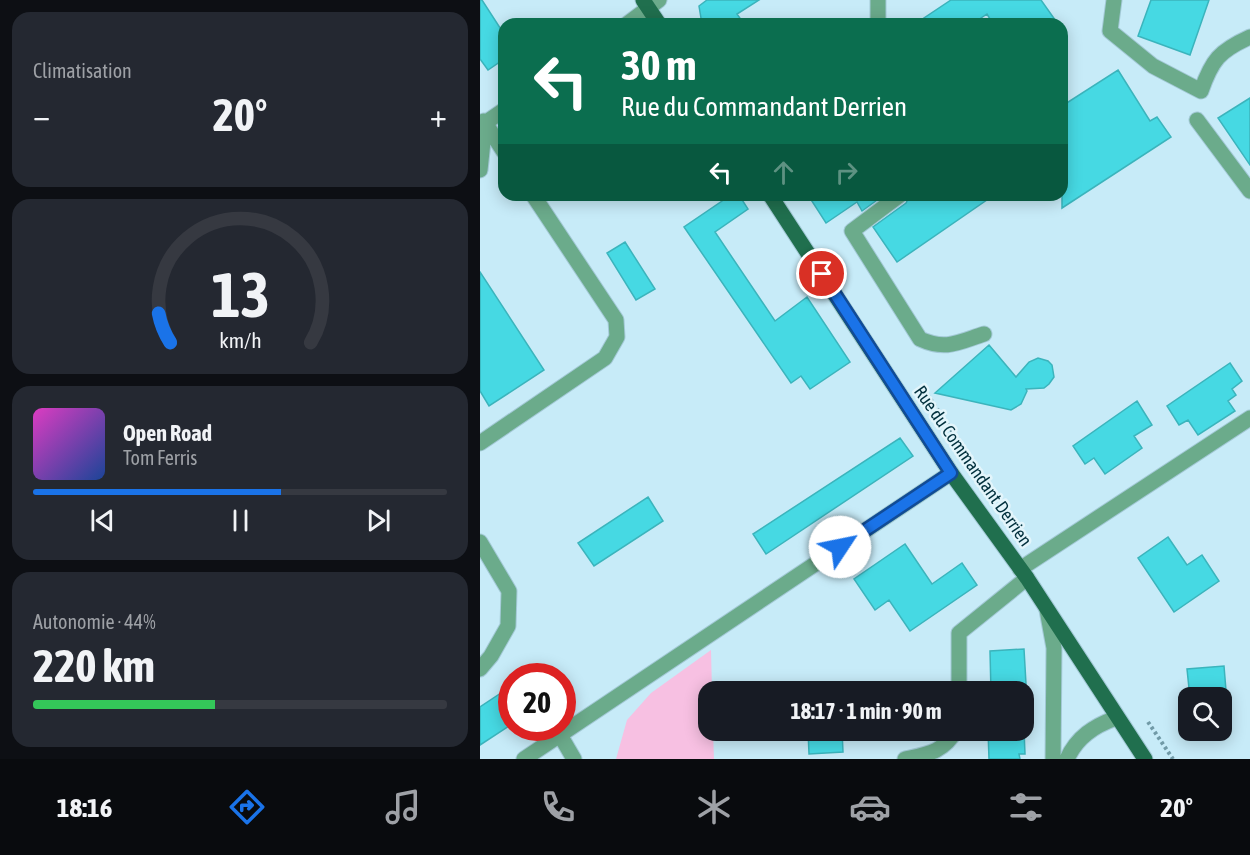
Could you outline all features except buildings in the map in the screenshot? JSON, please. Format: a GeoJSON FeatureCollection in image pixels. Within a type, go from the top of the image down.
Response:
{"type":"FeatureCollection","features":[{"type":"Feature","properties":{"kind":"main road"},"geometry":{"type":"LineString","coordinates":[[650,2],[657,18]]}},
{"type":"Feature","properties":{"kind":"main road","name":"Rue du Commandant Derrien"},"geometry":{"type":"LineString","coordinates":[[774,201],[951,473],[1024,574],[1144,759]]}},
{"type":"Feature","properties":{"kind":"street"},"geometry":{"type":"LineString","coordinates":[[878,0],[878,18]]}},
{"type":"Feature","properties":{"kind":"street"},"geometry":{"type":"LineString","coordinates":[[1114,0],[1110,31],[1153,66],[1201,91],[1210,66],[1229,47],[1250,37]]}},
{"type":"Feature","properties":{"kind":"street"},"geometry":{"type":"LineString","coordinates":[[633,18],[650,2]]}},
{"type":"Feature","properties":{"kind":"street"},"geometry":{"type":"LineString","coordinates":[[482,120],[498,113]]}},
{"type":"Feature","properties":{"kind":"street"},"geometry":{"type":"LineString","coordinates":[[482,120],[498,143]]}},
{"type":"Feature","properties":{"kind":"street"},"geometry":{"type":"LineString","coordinates":[[480,170],[482,120]]}},
{"type":"Feature","properties":{"kind":"street"},"geometry":{"type":"LineString","coordinates":[[1197,120],[1250,191]]}},
{"type":"Feature","properties":{"kind":"street"},"geometry":{"type":"LineString","coordinates":[[480,443],[605,358],[616,337],[616,320],[537,201]]}},
{"type":"Feature","properties":{"kind":"street"},"geometry":{"type":"LineString","coordinates":[[892,201],[852,231],[920,339],[934,346],[949,345],[984,334]]}},
{"type":"Feature","properties":{"kind":"street"},"geometry":{"type":"LineString","coordinates":[[959,681],[959,633],[1024,574],[1250,418]]}},
{"type":"Feature","properties":{"kind":"street"},"geometry":{"type":"LineString","coordinates":[[576,724],[951,473]]}},
{"type":"Feature","properties":{"kind":"street"},"geometry":{"type":"LineString","coordinates":[[480,542],[509,591],[508,626],[491,656],[480,669]]}},
{"type":"Feature","properties":{"kind":"street"},"geometry":{"type":"LineString","coordinates":[[1046,607],[1054,648],[1053,759]]}},
{"type":"Feature","properties":{"kind":"street"},"geometry":{"type":"LineString","coordinates":[[1067,759],[1071,750],[1085,734],[1116,718]]}},
{"type":"Feature","properties":{"kind":"street"},"geometry":{"type":"LineString","coordinates":[[524,759],[551,741]]}},
{"type":"Feature","properties":{"kind":"street"},"geometry":{"type":"LineString","coordinates":[[564,741],[574,759]]}},
{"type":"Feature","properties":{"kind":"street"},"geometry":{"type":"LineString","coordinates":[[905,759],[933,752],[950,741]]}},
{"type":"Feature","properties":{"kind":"path"},"geometry":{"type":"LineString","coordinates":[[926,392],[998,500]]}},
{"type":"Feature","properties":{"kind":"path"},"geometry":{"type":"LineString","coordinates":[[1148,721],[1173,759]]}},
{"type":"Feature","properties":{"kind":"shaded area"},"geometry":{"type":"Polygon","coordinates":[[[711,650],[712,681],[698,681],[698,741],[713,741],[714,759],[616,759],[627,720],[651,693],[711,650]]]}},
{"type":"Feature","properties":{"kind":"route"},"geometry":{"type":"LineString","coordinates":[[822,274],[951,473],[840,547]]}}]}
